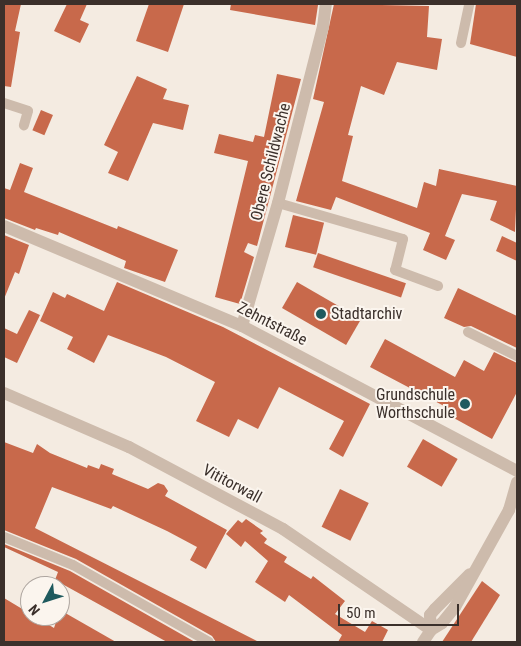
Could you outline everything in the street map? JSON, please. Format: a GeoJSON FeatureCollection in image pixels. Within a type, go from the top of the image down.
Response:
{"type":"FeatureCollection","features":[{"type":"Feature","properties":{"kind":"street","name":"Obere Schildwache"},"geometry":{"type":"LineString","coordinates":[[242,326],[278,203],[323,27],[326,4]]}},
{"type":"Feature","properties":{"kind":"street","name":"Zehntstraße"},"geometry":{"type":"LineString","coordinates":[[4,226],[242,326],[517,471]]}},
{"type":"Feature","properties":{"kind":"street","name":"Vititorwall"},"geometry":{"type":"LineString","coordinates":[[4,393],[126,446],[283,529],[431,630]]}},
{"type":"Feature","properties":{"kind":"street"},"geometry":{"type":"LineString","coordinates":[[423,642],[431,630],[430,615],[434,609],[474,571],[509,510],[517,482]]}},
{"type":"Feature","properties":{"kind":"lane"},"geometry":{"type":"LineString","coordinates":[[461,43],[469,4]]}},
{"type":"Feature","properties":{"kind":"lane"},"geometry":{"type":"LineString","coordinates":[[4,103],[28,111],[24,125]]}},
{"type":"Feature","properties":{"kind":"lane"},"geometry":{"type":"LineString","coordinates":[[278,203],[403,239],[395,270],[438,286]]}},
{"type":"Feature","properties":{"kind":"lane"},"geometry":{"type":"LineString","coordinates":[[468,332],[517,356]]}},
{"type":"Feature","properties":{"kind":"lane"},"geometry":{"type":"LineString","coordinates":[[4,537],[73,565],[209,642]]}},
{"type":"Feature","properties":{"kind":"building"},"geometry":{"type":"Polygon","coordinates":[[[4,4],[21,4],[15,31],[20,32],[11,87],[4,86],[4,4]]]}},
{"type":"Feature","properties":{"kind":"building"},"geometry":{"type":"Polygon","coordinates":[[[67,4],[87,4],[80,20],[89,24],[80,43],[54,31],[67,4]]]}},
{"type":"Feature","properties":{"kind":"building"},"geometry":{"type":"Polygon","coordinates":[[[149,4],[184,4],[168,52],[136,41],[149,4]]]}},
{"type":"Feature","properties":{"kind":"building"},"geometry":{"type":"Polygon","coordinates":[[[231,4],[318,5],[315,25],[230,10],[231,4]]]}},
{"type":"Feature","properties":{"kind":"building"},"geometry":{"type":"Polygon","coordinates":[[[334,4],[429,6],[427,37],[442,39],[437,70],[397,62],[384,95],[361,86],[348,135],[353,136],[342,181],[417,208],[424,182],[436,186],[439,169],[517,186],[515,232],[490,220],[497,201],[462,194],[445,236],[455,240],[446,260],[423,250],[430,233],[336,197],[331,210],[296,201],[324,102],[313,99],[334,4]]]}},
{"type":"Feature","properties":{"kind":"building"},"geometry":{"type":"Polygon","coordinates":[[[476,4],[517,4],[517,57],[470,44],[476,4]]]}},
{"type":"Feature","properties":{"kind":"building"},"geometry":{"type":"Polygon","coordinates":[[[277,74],[301,79],[257,246],[248,243],[244,252],[254,257],[240,304],[215,297],[248,161],[214,153],[219,134],[253,142],[255,135],[264,137],[277,74]]]}},
{"type":"Feature","properties":{"kind":"building"},"geometry":{"type":"Polygon","coordinates":[[[137,76],[167,89],[163,99],[189,105],[183,130],[153,123],[128,181],[108,173],[118,152],[104,145],[137,76]]]}},
{"type":"Feature","properties":{"kind":"building"},"geometry":{"type":"Polygon","coordinates":[[[41,110],[53,115],[44,135],[32,130],[41,110]]]}},
{"type":"Feature","properties":{"kind":"building"},"geometry":{"type":"Polygon","coordinates":[[[20,163],[33,168],[24,192],[117,229],[118,226],[178,250],[165,282],[124,268],[126,261],[59,232],[58,235],[36,228],[35,230],[4,218],[4,188],[10,190],[20,163]]]}},
{"type":"Feature","properties":{"kind":"building"},"geometry":{"type":"Polygon","coordinates":[[[293,215],[324,223],[316,255],[285,247],[293,215]]]}},
{"type":"Feature","properties":{"kind":"building"},"geometry":{"type":"Polygon","coordinates":[[[4,235],[29,245],[19,274],[15,272],[4,299],[4,235]]]}},
{"type":"Feature","properties":{"kind":"building"},"geometry":{"type":"Polygon","coordinates":[[[502,236],[517,243],[517,261],[496,251],[502,236]]]}},
{"type":"Feature","properties":{"kind":"building"},"geometry":{"type":"Polygon","coordinates":[[[318,253],[406,283],[401,297],[313,267],[318,253]]]}},
{"type":"Feature","properties":{"kind":"building"},"geometry":{"type":"Polygon","coordinates":[[[117,282],[223,327],[370,404],[343,457],[329,449],[344,421],[279,387],[258,429],[238,419],[229,437],[196,421],[215,382],[166,357],[108,335],[94,363],[67,349],[73,337],[40,321],[53,292],[65,298],[67,294],[104,311],[117,282]]]}},
{"type":"Feature","properties":{"kind":"building","name":"Stadtarchiv"},"geometry":{"type":"Polygon","coordinates":[[[297,282],[361,319],[346,345],[282,308],[297,282]]]}},
{"type":"Feature","properties":{"kind":"building"},"geometry":{"type":"Polygon","coordinates":[[[458,288],[517,316],[517,348],[471,326],[464,327],[444,318],[458,288]]]}},
{"type":"Feature","properties":{"kind":"building"},"geometry":{"type":"Polygon","coordinates":[[[29,310],[40,315],[17,363],[4,357],[4,328],[17,334],[29,310]]]}},
{"type":"Feature","properties":{"kind":"building","name":"Grundschule Worthschule"},"geometry":{"type":"Polygon","coordinates":[[[385,339],[455,377],[464,360],[484,371],[494,352],[517,363],[517,392],[492,439],[441,411],[444,406],[370,367],[385,339]]]}},
{"type":"Feature","properties":{"kind":"building"},"geometry":{"type":"Polygon","coordinates":[[[423,439],[458,459],[442,487],[407,467],[423,439]]]}},
{"type":"Feature","properties":{"kind":"building"},"geometry":{"type":"Polygon","coordinates":[[[4,442],[33,453],[37,444],[50,453],[87,468],[88,465],[99,469],[101,464],[114,469],[112,474],[148,489],[158,483],[164,485],[168,491],[165,496],[227,530],[206,569],[190,560],[197,547],[167,531],[113,506],[111,509],[52,487],[35,528],[259,642],[216,642],[212,636],[76,559],[4,530],[4,442]]]}},
{"type":"Feature","properties":{"kind":"building"},"geometry":{"type":"Polygon","coordinates":[[[340,489],[369,503],[350,541],[322,527],[340,489]]]}},
{"type":"Feature","properties":{"kind":"building"},"geometry":{"type":"Polygon","coordinates":[[[246,519],[263,531],[260,533],[267,539],[264,543],[287,557],[284,562],[311,579],[313,576],[345,601],[335,614],[365,632],[372,621],[388,630],[382,642],[338,642],[342,635],[289,595],[285,602],[255,582],[268,561],[245,541],[241,547],[226,534],[238,520],[242,523],[246,519]]]}},
{"type":"Feature","properties":{"kind":"building"},"geometry":{"type":"Polygon","coordinates":[[[4,544],[70,571],[195,642],[167,642],[70,588],[70,576],[56,576],[58,572],[4,547],[4,544]]]}},
{"type":"Feature","properties":{"kind":"building"},"geometry":{"type":"Polygon","coordinates":[[[482,581],[500,595],[471,642],[442,642],[482,581]]]}},
{"type":"Feature","properties":{"kind":"building"},"geometry":{"type":"Polygon","coordinates":[[[4,598],[20,608],[20,626],[51,626],[54,628],[55,626],[70,626],[70,616],[116,642],[4,642],[4,598]]]}},
{"type":"Feature","properties":{"kind":"place","name":"Stadtarchiv"},"geometry":{"type":"Point","coordinates":[321,314]}},
{"type":"Feature","properties":{"kind":"place","name":"Grundschule Worthschule"},"geometry":{"type":"Point","coordinates":[465,404]}}]}
